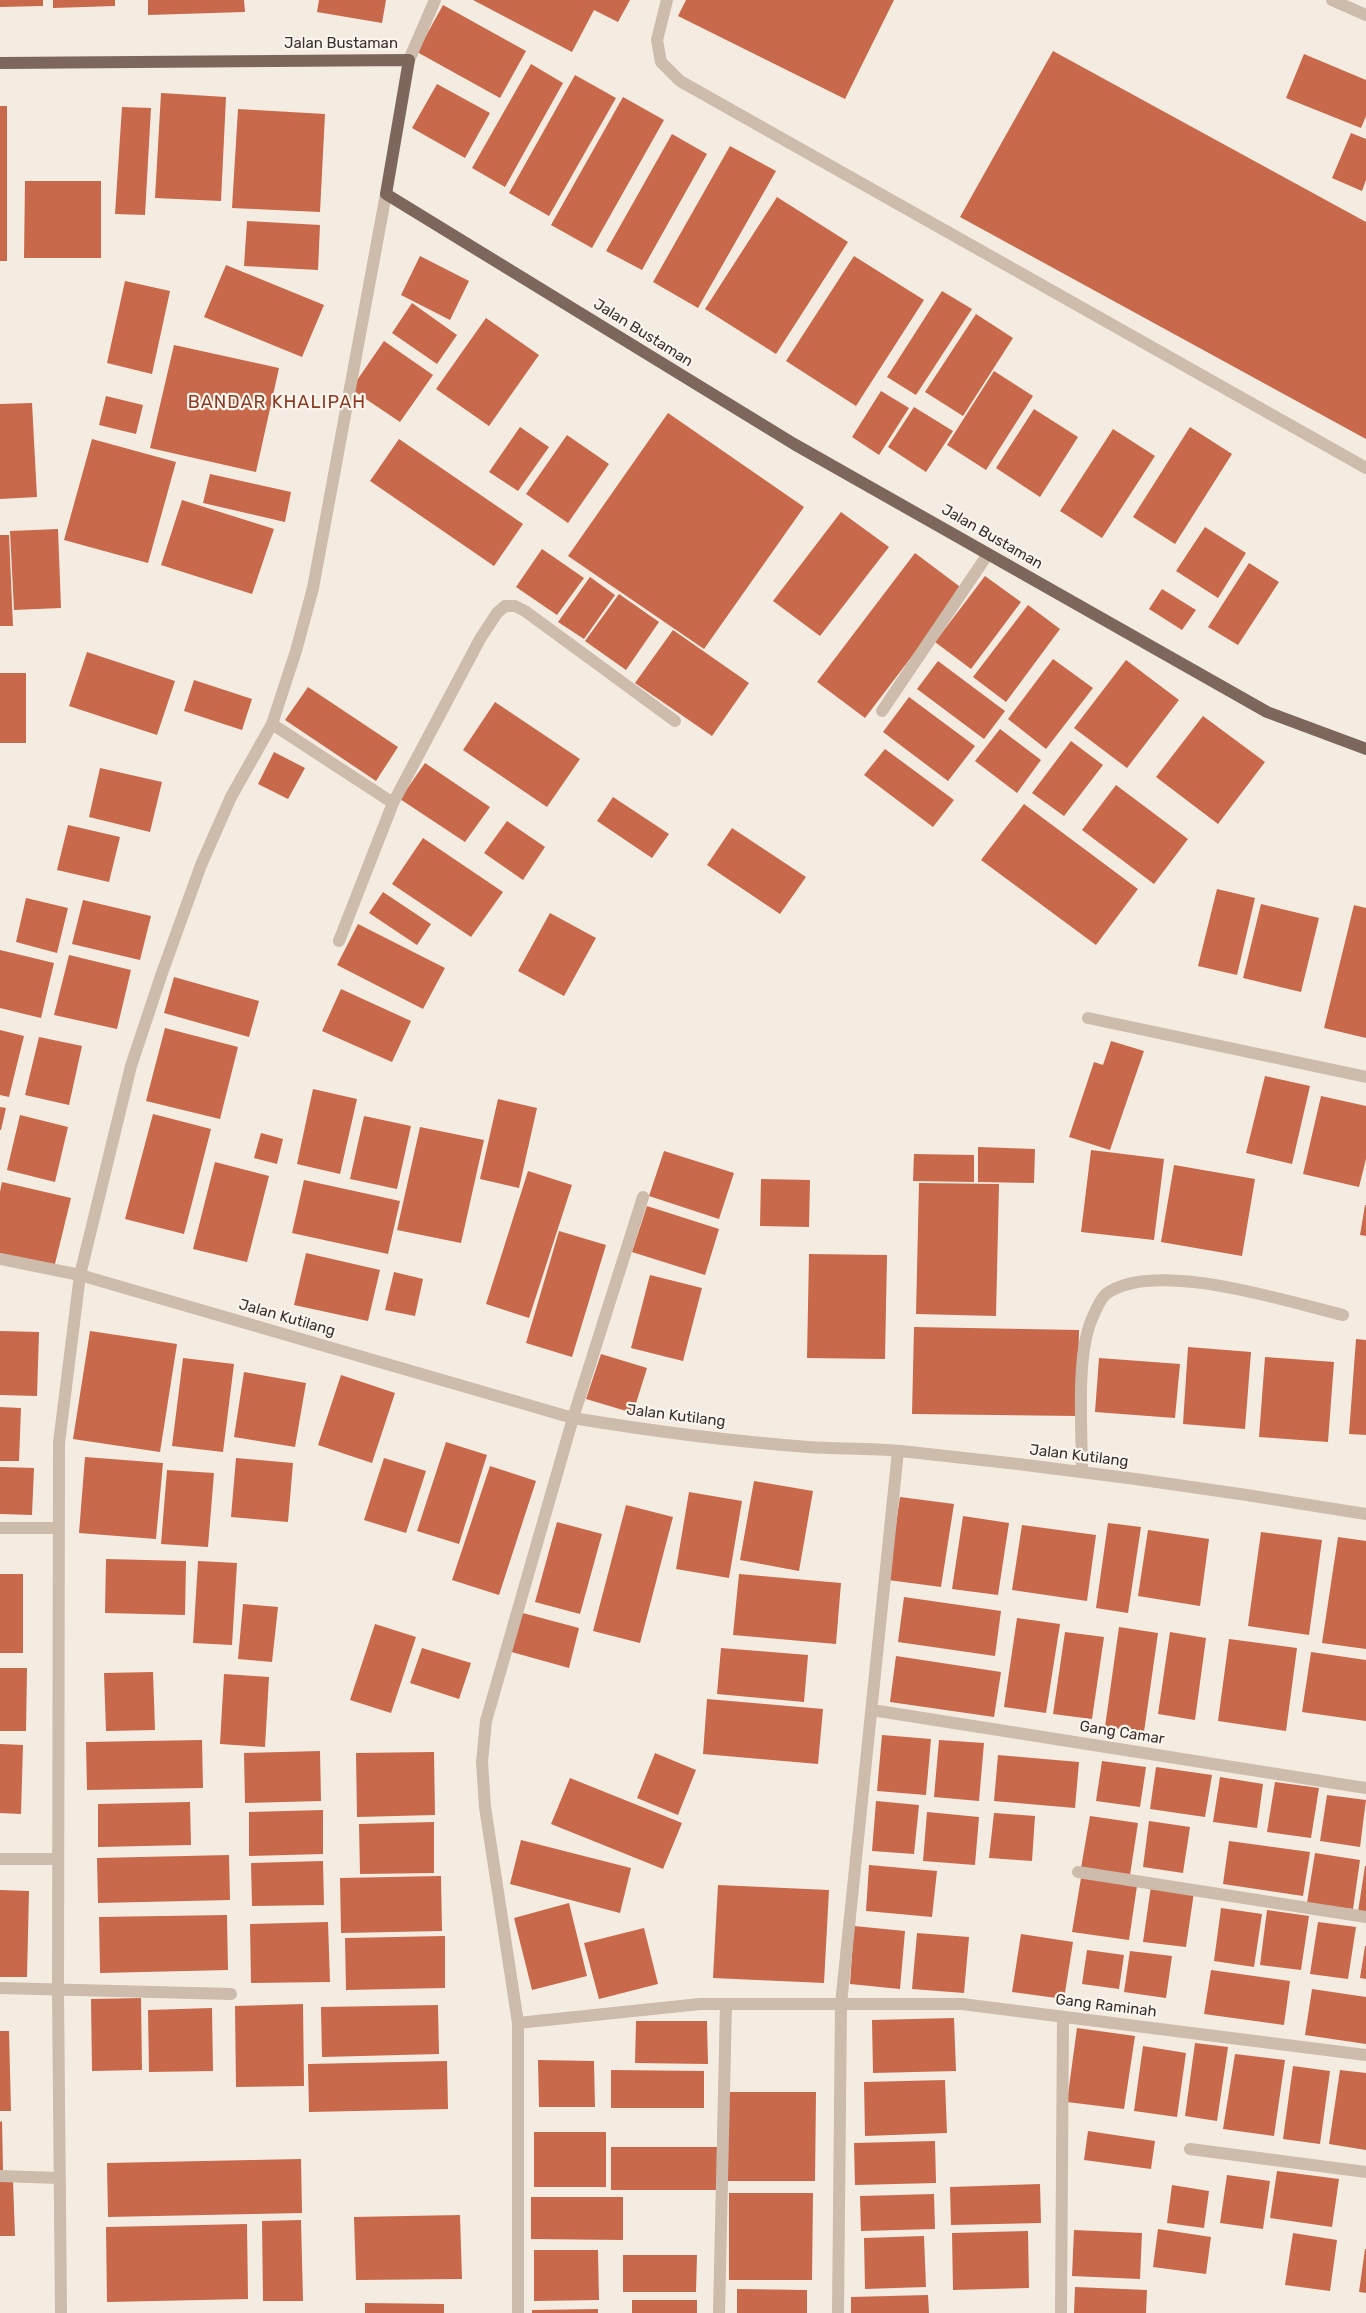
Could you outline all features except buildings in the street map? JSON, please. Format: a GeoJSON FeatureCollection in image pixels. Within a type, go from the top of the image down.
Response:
{"type":"FeatureCollection","features":[{"type":"Feature","properties":{"kind":"main road","name":"Jalan Bustaman"},"geometry":{"type":"LineString","coordinates":[[0,63],[409,60],[386,194],[794,444],[1266,712],[1366,749]]}},
{"type":"Feature","properties":{"kind":"street"},"geometry":{"type":"LineString","coordinates":[[409,60],[435,0]]}},
{"type":"Feature","properties":{"kind":"street"},"geometry":{"type":"LineString","coordinates":[[666,0],[657,40],[661,62],[680,82],[1366,468]]}},
{"type":"Feature","properties":{"kind":"street"},"geometry":{"type":"LineString","coordinates":[[1332,0],[1366,15]]}},
{"type":"Feature","properties":{"kind":"street"},"geometry":{"type":"LineString","coordinates":[[61,2313],[58,1991],[59,1443],[80,1275],[131,1066],[162,973],[201,865],[231,797],[272,724],[296,651],[313,588],[386,194]]}},
{"type":"Feature","properties":{"kind":"street"},"geometry":{"type":"LineString","coordinates":[[882,711],[988,554]]}},
{"type":"Feature","properties":{"kind":"street"},"geometry":{"type":"LineString","coordinates":[[339,942],[393,803],[480,639],[497,613],[505,606],[515,606],[525,611],[674,720]]}},
{"type":"Feature","properties":{"kind":"street"},"geometry":{"type":"LineString","coordinates":[[272,724],[393,803]]}},
{"type":"Feature","properties":{"kind":"street"},"geometry":{"type":"LineString","coordinates":[[1088,1018],[1366,1077]]}},
{"type":"Feature","properties":{"kind":"street"},"geometry":{"type":"LineString","coordinates":[[518,2313],[518,2023],[485,1808],[482,1762],[486,1721],[573,1418],[643,1197]]}},
{"type":"Feature","properties":{"kind":"street","name":"Jalan Kutilang"},"geometry":{"type":"LineString","coordinates":[[0,1259],[80,1275],[573,1418],[657,1432],[809,1447],[898,1451],[1082,1472],[1206,1488],[1366,1514]]}},
{"type":"Feature","properties":{"kind":"street"},"geometry":{"type":"LineString","coordinates":[[1082,1472],[1083,1357],[1091,1321],[1104,1295],[1125,1285],[1150,1281],[1200,1282],[1343,1315]]}},
{"type":"Feature","properties":{"kind":"street"},"geometry":{"type":"LineString","coordinates":[[838,2313],[841,2004],[898,1451]]}},
{"type":"Feature","properties":{"kind":"street"},"geometry":{"type":"LineString","coordinates":[[0,1528],[58,1528]]}},
{"type":"Feature","properties":{"kind":"street","name":"Gang Camar"},"geometry":{"type":"LineString","coordinates":[[872,1710],[1366,1788]]}},
{"type":"Feature","properties":{"kind":"street"},"geometry":{"type":"LineString","coordinates":[[0,1859],[58,1859]]}},
{"type":"Feature","properties":{"kind":"street"},"geometry":{"type":"LineString","coordinates":[[1078,1872],[1366,1917]]}},
{"type":"Feature","properties":{"kind":"street"},"geometry":{"type":"LineString","coordinates":[[0,1988],[231,1994]]}},
{"type":"Feature","properties":{"kind":"street","name":"Gang Raminah"},"geometry":{"type":"LineString","coordinates":[[518,2023],[700,2004],[962,2004],[1366,2055]]}},
{"type":"Feature","properties":{"kind":"street"},"geometry":{"type":"LineString","coordinates":[[719,2313],[726,2004]]}},
{"type":"Feature","properties":{"kind":"street"},"geometry":{"type":"LineString","coordinates":[[1061,2313],[1063,2017]]}},
{"type":"Feature","properties":{"kind":"street"},"geometry":{"type":"LineString","coordinates":[[1190,2149],[1366,2172]]}},
{"type":"Feature","properties":{"kind":"street"},"geometry":{"type":"LineString","coordinates":[[0,2176],[59,2178]]}},
{"type":"Feature","properties":{"kind":"district","name":"BANDAR KHALIPAH"},"geometry":{"type":"Point","coordinates":[277,403]}}]}
